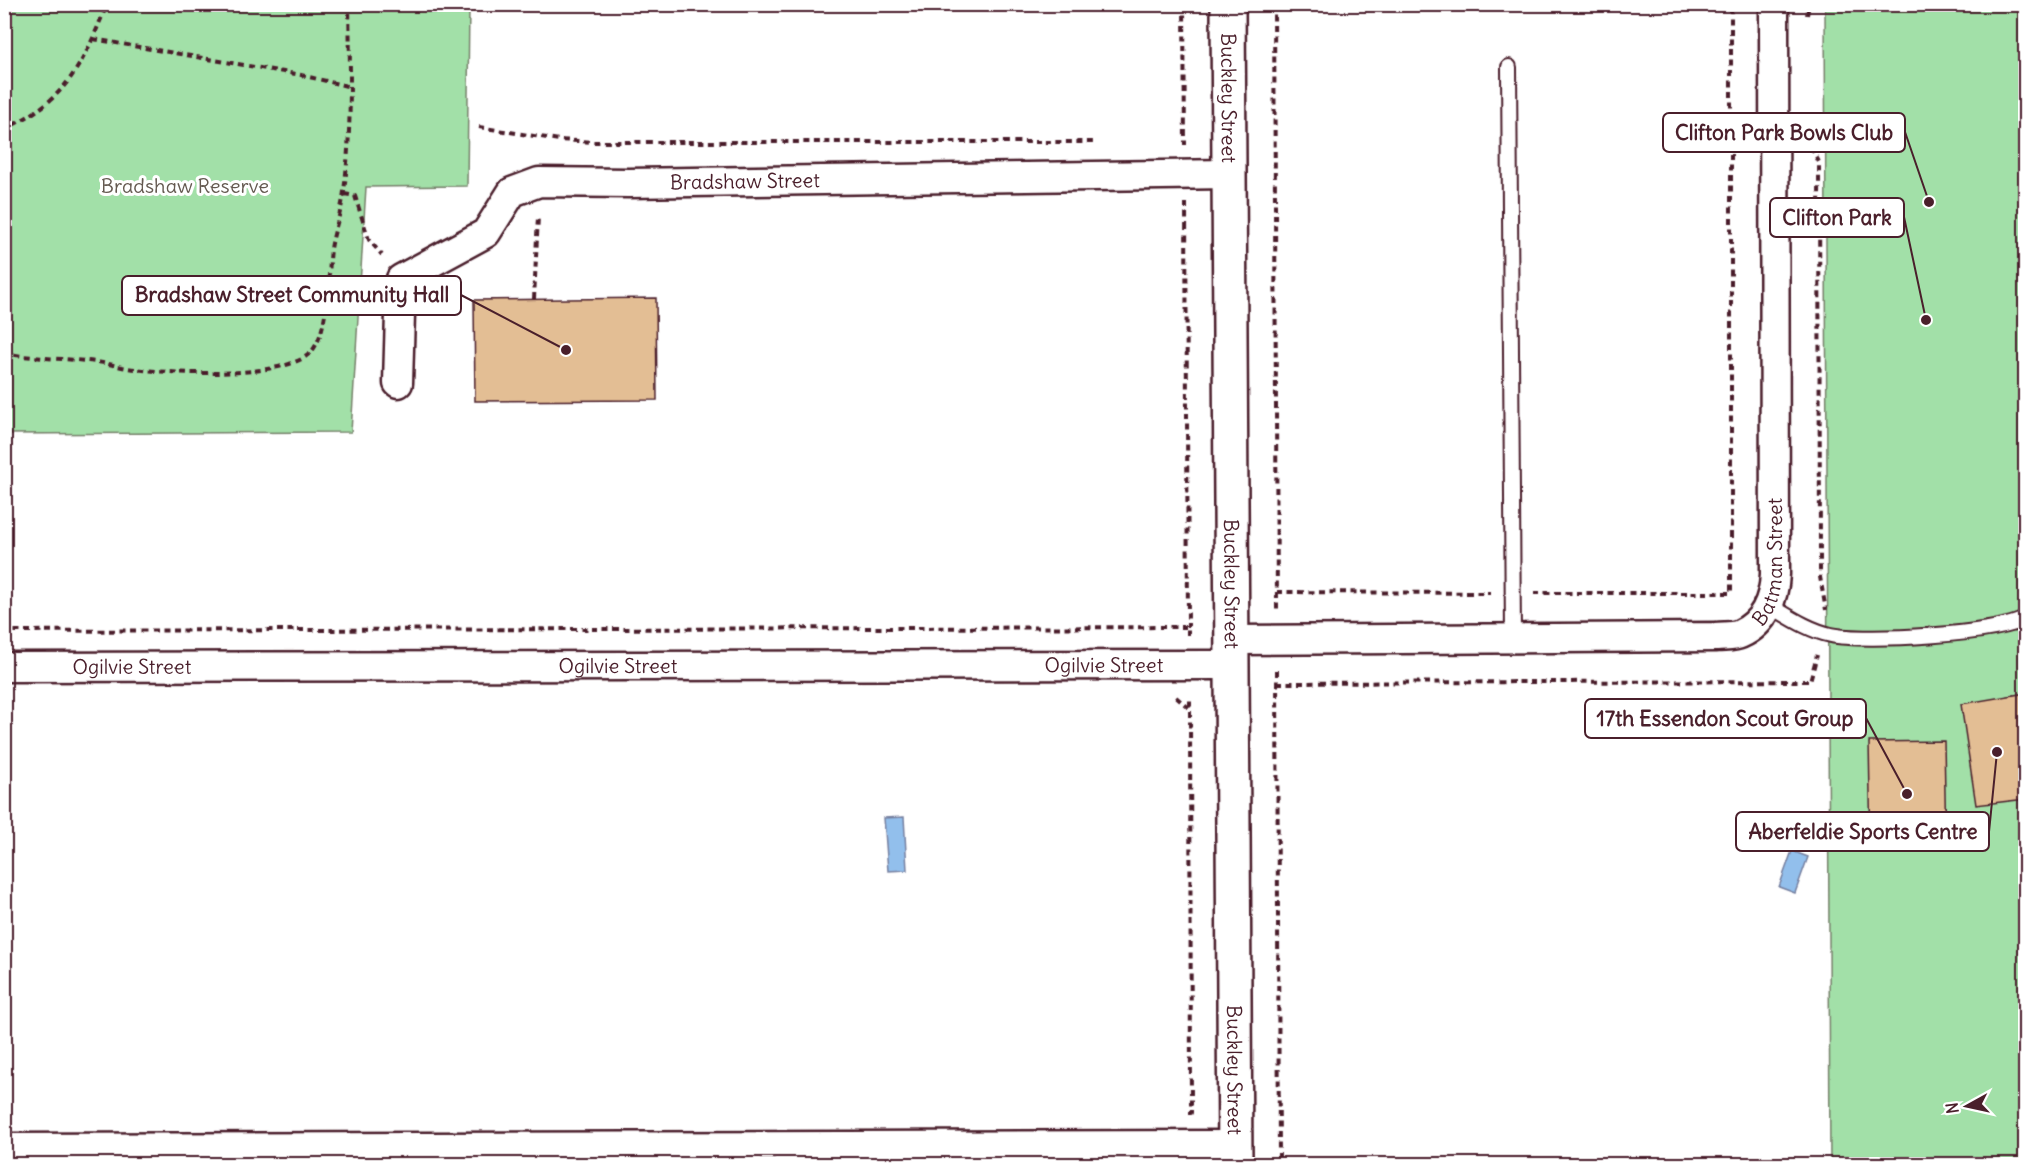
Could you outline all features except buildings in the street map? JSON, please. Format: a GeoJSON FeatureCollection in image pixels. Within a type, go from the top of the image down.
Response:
{"type":"FeatureCollection","features":[{"type":"Feature","properties":{"kind":"main road","name":"Buckley Street"},"geometry":{"type":"LineString","coordinates":[[1228,4],[1235,1155]]}},
{"type":"Feature","properties":{"kind":"street","name":"Batman Street"},"geometry":{"type":"LineString","coordinates":[[1231,653],[1277,640],[1716,637],[1739,634],[1753,626],[1763,616],[1774,592],[1775,574],[1774,4]]}},
{"type":"Feature","properties":{"kind":"street","name":"Bradshaw Street"},"geometry":{"type":"LineString","coordinates":[[401,279],[486,233],[512,192],[539,182],[629,183],[1229,174]]}},
{"type":"Feature","properties":{"kind":"street"},"geometry":{"type":"LineString","coordinates":[[398,383],[401,279]]}},
{"type":"Feature","properties":{"kind":"street","name":"Ogilvie Street"},"geometry":{"type":"LineString","coordinates":[[4,667],[1231,653]]}},
{"type":"Feature","properties":{"kind":"street"},"geometry":{"type":"LineString","coordinates":[[4,1148],[1235,1155]]}},
{"type":"Feature","properties":{"kind":"lane"},"geometry":{"type":"LineString","coordinates":[[1509,67],[1513,638]]}},
{"type":"Feature","properties":{"kind":"lane"},"geometry":{"type":"LineString","coordinates":[[1769,605],[1822,633],[1861,638],[1964,633],[2001,627],[2025,618]]}},
{"type":"Feature","properties":{"kind":"path"},"geometry":{"type":"LineString","coordinates":[[4,129],[24,120],[50,102],[70,81],[93,39],[106,4]]}},
{"type":"Feature","properties":{"kind":"path"},"geometry":{"type":"LineString","coordinates":[[4,353],[169,372],[238,372],[288,365],[301,361],[312,352],[322,332],[332,248],[344,194],[349,147],[351,87],[349,4]]}},
{"type":"Feature","properties":{"kind":"path"},"geometry":{"type":"LineString","coordinates":[[1184,4],[1188,627]]}},
{"type":"Feature","properties":{"kind":"path"},"geometry":{"type":"LineString","coordinates":[[1274,4],[1279,1164]]}},
{"type":"Feature","properties":{"kind":"path"},"geometry":{"type":"LineString","coordinates":[[1277,592],[1731,593],[1731,4]]}},
{"type":"Feature","properties":{"kind":"path"},"geometry":{"type":"LineString","coordinates":[[1805,24],[1809,4]]}},
{"type":"Feature","properties":{"kind":"path"},"geometry":{"type":"LineString","coordinates":[[93,39],[301,75],[351,87]]}},
{"type":"Feature","properties":{"kind":"path"},"geometry":{"type":"LineString","coordinates":[[479,128],[559,140],[594,142],[1103,142]]}},
{"type":"Feature","properties":{"kind":"path"},"geometry":{"type":"LineString","coordinates":[[1277,683],[1810,681],[1826,611],[1820,577],[1819,162],[1803,133]]}},
{"type":"Feature","properties":{"kind":"path"},"geometry":{"type":"LineString","coordinates":[[1174,142],[1185,142]]}},
{"type":"Feature","properties":{"kind":"path"},"geometry":{"type":"LineString","coordinates":[[534,299],[539,182]]}},
{"type":"Feature","properties":{"kind":"path"},"geometry":{"type":"LineString","coordinates":[[344,194],[355,196],[369,240],[401,279]]}},
{"type":"Feature","properties":{"kind":"path"},"geometry":{"type":"LineString","coordinates":[[1179,1113],[1191,1113],[1190,709]]}},
{"type":"Feature","properties":{"kind":"green space","name":"Bradshaw Reserve"},"geometry":{"type":"Polygon","coordinates":[[[4,5],[469,5],[467,186],[366,187],[351,432],[5,434],[4,5]]]}},
{"type":"Feature","properties":{"kind":"green space"},"geometry":{"type":"Polygon","coordinates":[[[1825,5],[2025,5],[2025,1164],[1830,1164],[1825,5]]]}},
{"type":"Feature","properties":{"kind":"water"},"geometry":{"type":"Polygon","coordinates":[[[904,817],[907,870],[888,871],[884,818],[904,817]]]}},
{"type":"Feature","properties":{"kind":"water"},"geometry":{"type":"Polygon","coordinates":[[[1792,851],[1808,857],[1795,893],[1779,887],[1792,851]]]}},
{"type":"Feature","properties":{"kind":"place","name":"Clifton Park Bowls Club"},"geometry":{"type":"Point","coordinates":[1929,202]}},
{"type":"Feature","properties":{"kind":"place","name":"Clifton Park"},"geometry":{"type":"Point","coordinates":[1926,320]}},
{"type":"Feature","properties":{"kind":"place","name":"Bradshaw Street Community Hall"},"geometry":{"type":"Point","coordinates":[566,350]}},
{"type":"Feature","properties":{"kind":"place","name":"Aberfeldie Sports Centre"},"geometry":{"type":"Point","coordinates":[1997,752]}},
{"type":"Feature","properties":{"kind":"place","name":"17th Essendon Scout Group"},"geometry":{"type":"Point","coordinates":[1907,794]}}]}
